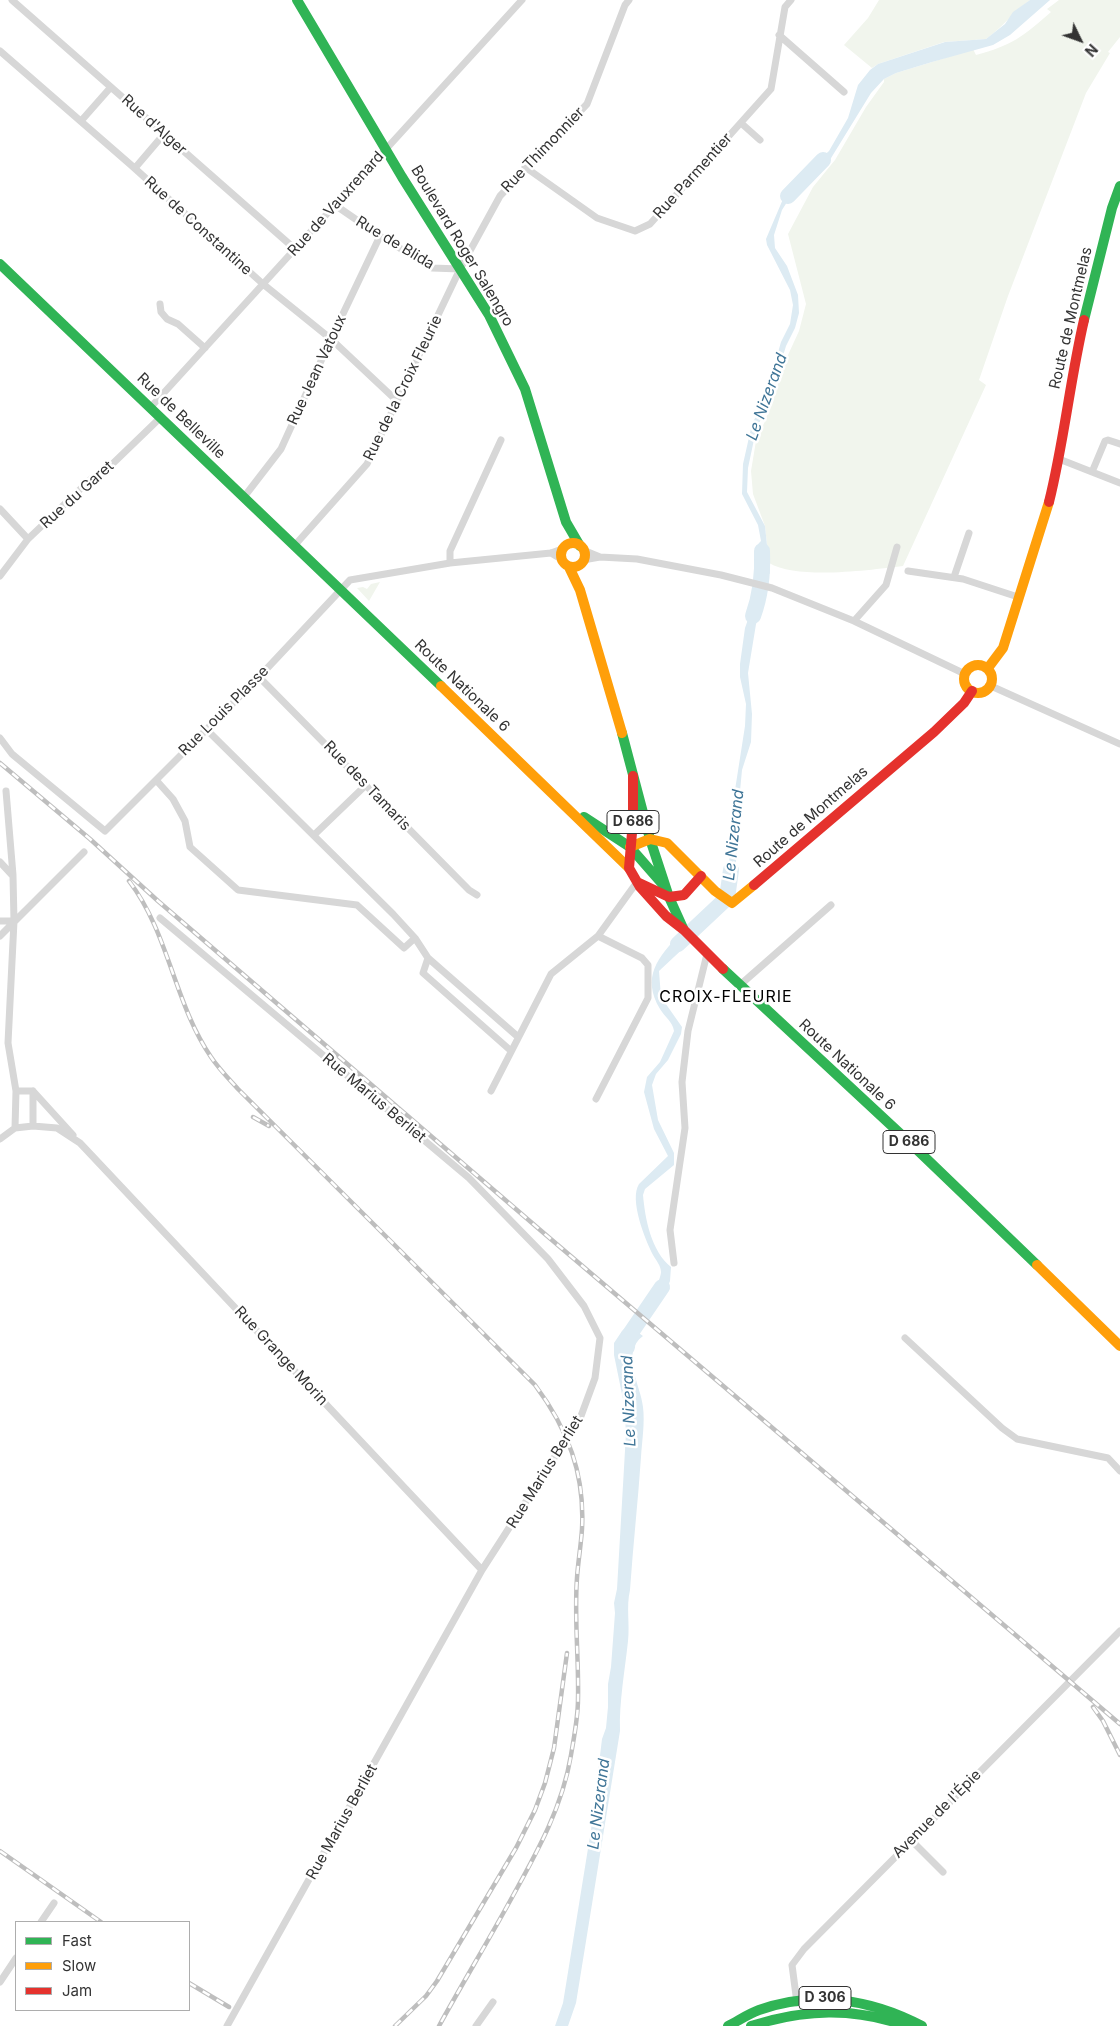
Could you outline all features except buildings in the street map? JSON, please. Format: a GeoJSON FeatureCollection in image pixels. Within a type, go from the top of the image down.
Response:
{"type":"FeatureCollection","features":[{"type":"Feature","properties":{"kind":"main road","name":"Boulevard Roger Salengro"},"geometry":{"type":"LineString","coordinates":[[298,0],[402,177],[489,315],[525,389],[579,558],[580,590],[609,694],[628,752],[650,839],[667,892]]}},
{"type":"Feature","properties":{"kind":"main road","name":"Route de Montmelas"},"geometry":{"type":"LineString","coordinates":[[988,668],[1002,648],[1033,555],[1059,458],[1075,358],[1112,208],[1120,186]]}},
{"type":"Feature","properties":{"kind":"main road","name":"Rue de Belleville"},"geometry":{"type":"LineString","coordinates":[[0,264],[341,589]]}},
{"type":"Feature","properties":{"kind":"main road","name":"Boulevard Roger Salengro"},"geometry":{"type":"LineString","coordinates":[[563,551],[566,522]]}},
{"type":"Feature","properties":{"kind":"main road"},"geometry":{"type":"LineString","coordinates":[[563,551],[574,543],[579,558]]}},
{"type":"Feature","properties":{"kind":"main road"},"geometry":{"type":"LineString","coordinates":[[563,551],[579,558]]}},
{"type":"Feature","properties":{"kind":"main road","name":"Route Nationale 6"},"geometry":{"type":"LineString","coordinates":[[341,589],[630,868],[637,882],[666,916],[684,930],[707,954],[907,1140],[1120,1346]]}},
{"type":"Feature","properties":{"kind":"main road"},"geometry":{"type":"LineString","coordinates":[[976,664],[988,668],[993,676],[991,686],[982,693],[972,692],[965,684],[965,674],[971,666],[976,664]]}},
{"type":"Feature","properties":{"kind":"main road","name":"Route de Montmelas"},"geometry":{"type":"LineString","coordinates":[[650,839],[667,843],[715,891],[732,904],[934,732],[964,703],[972,692]]}},
{"type":"Feature","properties":{"kind":"main road","name":"Boulevard Roger Salengro"},"geometry":{"type":"LineString","coordinates":[[630,868],[633,776]]}},
{"type":"Feature","properties":{"kind":"main road","name":"Route Nationale 6"},"geometry":{"type":"LineString","coordinates":[[563,804],[630,847],[667,892],[684,930]]}},
{"type":"Feature","properties":{"kind":"main road"},"geometry":{"type":"LineString","coordinates":[[630,847],[650,839]]}},
{"type":"Feature","properties":{"kind":"main road"},"geometry":{"type":"LineString","coordinates":[[637,882],[667,892],[684,895],[701,876]]}},
{"type":"Feature","properties":{"kind":"main road","name":"D 306"},"geometry":{"type":"LineString","coordinates":[[728,2026],[758,2010],[796,2000],[828,1998],[852,1999],[892,2012],[922,2026]]}},
{"type":"Feature","properties":{"kind":"main road","name":"D 306"},"geometry":{"type":"LineString","coordinates":[[751,2026],[799,2014],[827,2011],[879,2017],[906,2026]]}},
{"type":"Feature","properties":{"kind":"street","name":"Rue d'Alger"},"geometry":{"type":"LineString","coordinates":[[12,0],[295,249]]}},
{"type":"Feature","properties":{"kind":"street","name":"Rue de Vauxrenard"},"geometry":{"type":"LineString","coordinates":[[150,408],[522,0]]}},
{"type":"Feature","properties":{"kind":"street","name":"Rue Parmentier"},"geometry":{"type":"LineString","coordinates":[[525,168],[597,218],[635,231],[650,224],[771,89],[785,7],[791,0]]}},
{"type":"Feature","properties":{"kind":"street","name":"Rue Thimonnier"},"geometry":{"type":"LineString","coordinates":[[460,269],[500,196],[587,104],[624,2]]}},
{"type":"Feature","properties":{"kind":"street"},"geometry":{"type":"LineString","coordinates":[[779,35],[844,92]]}},
{"type":"Feature","properties":{"kind":"street","name":"Rue de Constantine"},"geometry":{"type":"LineString","coordinates":[[0,51],[135,168],[263,284],[331,339],[397,401]]}},
{"type":"Feature","properties":{"kind":"street"},"geometry":{"type":"LineString","coordinates":[[81,122],[111,87]]}},
{"type":"Feature","properties":{"kind":"street"},"geometry":{"type":"LineString","coordinates":[[740,122],[760,140]]}},
{"type":"Feature","properties":{"kind":"street"},"geometry":{"type":"LineString","coordinates":[[135,168],[164,134]]}},
{"type":"Feature","properties":{"kind":"street","name":"Rue de Blida"},"geometry":{"type":"LineString","coordinates":[[335,204],[380,236],[432,268],[460,269]]}},
{"type":"Feature","properties":{"kind":"street","name":"Rue Jean Vatoux"},"geometry":{"type":"LineString","coordinates":[[244,497],[282,449],[380,236]]}},
{"type":"Feature","properties":{"kind":"street","name":"Rue de la Croix Fleurie"},"geometry":{"type":"LineString","coordinates":[[295,545],[367,464],[460,269]]}},
{"type":"Feature","properties":{"kind":"street"},"geometry":{"type":"LineString","coordinates":[[160,304],[161,312],[167,319],[178,324],[204,348]]}},
{"type":"Feature","properties":{"kind":"street","name":"Rue du Garet"},"geometry":{"type":"LineString","coordinates":[[0,576],[28,539],[92,479],[102,474],[160,418]]}},
{"type":"Feature","properties":{"kind":"street"},"geometry":{"type":"LineString","coordinates":[[450,563],[450,551],[501,440]]}},
{"type":"Feature","properties":{"kind":"street"},"geometry":{"type":"LineString","coordinates":[[1092,472],[1105,441],[1108,440],[1120,444]]}},
{"type":"Feature","properties":{"kind":"street"},"geometry":{"type":"LineString","coordinates":[[1059,458],[1120,483]]}},
{"type":"Feature","properties":{"kind":"street"},"geometry":{"type":"LineString","coordinates":[[0,509],[28,539]]}},
{"type":"Feature","properties":{"kind":"street"},"geometry":{"type":"LineString","coordinates":[[954,577],[969,533]]}},
{"type":"Feature","properties":{"kind":"street"},"geometry":{"type":"LineString","coordinates":[[854,621],[886,584],[896,547]]}},
{"type":"Feature","properties":{"kind":"street","name":"Rue Louis Plasse"},"geometry":{"type":"LineString","coordinates":[[0,738],[12,754],[105,831],[259,677],[350,580],[450,563],[563,551]]}},
{"type":"Feature","properties":{"kind":"street"},"geometry":{"type":"LineString","coordinates":[[579,558],[637,559],[772,588],[854,621],[965,674]]}},
{"type":"Feature","properties":{"kind":"street"},"geometry":{"type":"LineString","coordinates":[[908,572],[954,577],[1018,597]]}},
{"type":"Feature","properties":{"kind":"street","name":"Rue des Tamaris"},"geometry":{"type":"LineString","coordinates":[[259,677],[476,895]]}},
{"type":"Feature","properties":{"kind":"street"},"geometry":{"type":"LineString","coordinates":[[991,686],[1120,744]]}},
{"type":"Feature","properties":{"kind":"street"},"geometry":{"type":"LineString","coordinates":[[206,730],[314,835],[414,938],[428,958],[518,1036]]}},
{"type":"Feature","properties":{"kind":"street"},"geometry":{"type":"LineString","coordinates":[[156,780],[173,799],[185,821],[190,847],[238,890],[357,905],[404,948],[414,938]]}},
{"type":"Feature","properties":{"kind":"street"},"geometry":{"type":"LineString","coordinates":[[314,835],[366,785]]}},
{"type":"Feature","properties":{"kind":"street"},"geometry":{"type":"LineString","coordinates":[[0,1139],[15,1128],[16,1092],[8,1043],[14,921],[6,791]]}},
{"type":"Feature","properties":{"kind":"street"},"geometry":{"type":"LineString","coordinates":[[0,936],[84,852]]}},
{"type":"Feature","properties":{"kind":"street"},"geometry":{"type":"LineString","coordinates":[[0,862],[12,876]]}},
{"type":"Feature","properties":{"kind":"street"},"geometry":{"type":"LineString","coordinates":[[491,1091],[510,1050],[551,974],[598,936],[637,882]]}},
{"type":"Feature","properties":{"kind":"street"},"geometry":{"type":"LineString","coordinates":[[740,985],[831,904]]}},
{"type":"Feature","properties":{"kind":"street","name":"Rue Marius Berliet"},"geometry":{"type":"LineString","coordinates":[[160,918],[469,1178],[548,1259],[584,1306],[600,1338],[595,1378],[581,1416],[482,1570],[227,2026]]}},
{"type":"Feature","properties":{"kind":"street"},"geometry":{"type":"LineString","coordinates":[[0,921],[14,921]]}},
{"type":"Feature","properties":{"kind":"street"},"geometry":{"type":"LineString","coordinates":[[596,1099],[648,998],[648,965],[642,958],[598,936]]}},
{"type":"Feature","properties":{"kind":"street"},"geometry":{"type":"LineString","coordinates":[[674,1263],[670,1230],[685,1128],[682,1082],[688,1031],[707,954]]}},
{"type":"Feature","properties":{"kind":"street"},"geometry":{"type":"LineString","coordinates":[[428,958],[423,973],[510,1050]]}},
{"type":"Feature","properties":{"kind":"street"},"geometry":{"type":"LineString","coordinates":[[16,1092],[33,1091],[33,1126]]}},
{"type":"Feature","properties":{"kind":"street","name":"Rue Grange Morin"},"geometry":{"type":"LineString","coordinates":[[33,1091],[482,1570]]}},
{"type":"Feature","properties":{"kind":"street","name":"Rue Grange Morin"},"geometry":{"type":"LineString","coordinates":[[15,1128],[33,1126],[57,1128],[80,1143]]}},
{"type":"Feature","properties":{"kind":"street"},"geometry":{"type":"LineString","coordinates":[[905,1338],[1002,1428],[1017,1439],[1108,1458],[1120,1471]]}},
{"type":"Feature","properties":{"kind":"street","name":"Avenue de l'Épie"},"geometry":{"type":"LineString","coordinates":[[799,2014],[792,1965],[800,1954],[1120,1631]]}},
{"type":"Feature","properties":{"kind":"street"},"geometry":{"type":"LineString","coordinates":[[911,1840],[943,1872]]}},
{"type":"Feature","properties":{"kind":"street"},"geometry":{"type":"LineString","coordinates":[[42,1921],[54,1903]]}},
{"type":"Feature","properties":{"kind":"street"},"geometry":{"type":"LineString","coordinates":[[0,1982],[15,1960]]}},
{"type":"Feature","properties":{"kind":"street"},"geometry":{"type":"LineString","coordinates":[[476,2026],[494,2002]]}},
{"type":"Feature","properties":{"kind":"shaded area"},"geometry":{"type":"Polygon","coordinates":[[[879,0],[1030,0],[986,39],[944,42],[878,64],[872,68],[844,45],[868,18],[879,0]]]}},
{"type":"Feature","properties":{"kind":"shaded area"},"geometry":{"type":"Polygon","coordinates":[[[1059,0],[1120,0],[1120,37],[1108,52],[1110,53],[1086,93],[1008,296],[979,380],[986,385],[903,566],[853,571],[815,572],[797,571],[769,563],[765,526],[753,494],[751,471],[756,441],[788,355],[799,331],[806,304],[788,234],[813,187],[835,160],[866,107],[884,82],[884,79],[896,73],[973,49],[976,55],[1008,44],[1025,34],[1051,12],[1047,9],[1059,0]]]}},
{"type":"Feature","properties":{"kind":"shaded area"},"geometry":{"type":"Polygon","coordinates":[[[380,582],[369,601],[357,588],[363,587],[367,589],[371,584],[380,582]]]}},
{"type":"Feature","properties":{"kind":"water"},"geometry":{"type":"Polygon","coordinates":[[[1030,0],[1050,0],[1010,35],[993,45],[896,73],[884,79],[871,93],[828,163],[811,179],[805,173],[829,151],[848,118],[858,85],[870,70],[878,64],[945,42],[986,39],[1005,24],[1013,12],[1030,0]]]}},
{"type":"Feature","properties":{"kind":"water"},"geometry":{"type":"Polygon","coordinates":[[[801,177],[807,183],[789,199],[782,210],[774,235],[775,248],[787,266],[798,295],[799,313],[795,328],[786,346],[769,402],[756,430],[748,468],[747,492],[765,526],[770,574],[757,571],[754,559],[756,548],[761,541],[758,525],[742,494],[743,464],[752,424],[764,401],[781,342],[790,324],[793,305],[790,290],[767,245],[766,239],[783,199],[801,177]]]}},
{"type":"Feature","properties":{"kind":"water"},"geometry":{"type":"Polygon","coordinates":[[[757,594],[764,596],[758,612],[748,673],[752,714],[751,742],[742,770],[735,844],[737,848],[734,888],[730,895],[725,890],[727,887],[735,790],[745,726],[746,704],[740,677],[740,664],[745,628],[757,594]]]}},
{"type":"Feature","properties":{"kind":"water"},"geometry":{"type":"Polygon","coordinates":[[[717,900],[726,908],[703,928],[695,921],[710,909],[717,900]]]}},
{"type":"Feature","properties":{"kind":"water"},"geometry":{"type":"Polygon","coordinates":[[[680,934],[689,943],[659,971],[661,997],[682,1027],[681,1034],[668,1060],[656,1074],[652,1085],[658,1120],[674,1153],[674,1165],[645,1189],[643,1195],[650,1234],[658,1252],[671,1267],[668,1286],[653,1308],[649,1305],[660,1279],[661,1270],[642,1230],[637,1209],[636,1191],[639,1184],[668,1156],[654,1129],[644,1092],[647,1077],[660,1062],[674,1031],[655,998],[652,977],[659,959],[680,934]]]}},
{"type":"Feature","properties":{"kind":"water"},"geometry":{"type":"Polygon","coordinates":[[[632,1321],[636,1331],[643,1336],[636,1343],[632,1360],[643,1407],[644,1426],[628,1603],[628,1635],[621,1697],[620,1731],[576,2003],[568,2026],[555,2026],[563,2003],[591,1830],[602,1739],[606,1728],[615,1613],[614,1603],[617,1589],[626,1433],[624,1404],[614,1355],[614,1343],[632,1321]]]}},
{"type":"Feature","properties":{"kind":"waterway","name":"Le Nizerand"},"geometry":{"type":"LineString","coordinates":[[788,196],[823,160]]}},
{"type":"Feature","properties":{"kind":"waterway","name":"Le Nizerand"},"geometry":{"type":"LineString","coordinates":[[753,616],[761,584],[762,551]]}},
{"type":"Feature","properties":{"kind":"waterway","name":"Le Nizerand"},"geometry":{"type":"LineString","coordinates":[[678,944],[727,898],[731,870]]}},
{"type":"Feature","properties":{"kind":"waterway","name":"Le Nizerand"},"geometry":{"type":"LineString","coordinates":[[627,1347],[628,1337],[662,1287]]}},
{"type":"Feature","properties":{"kind":"railway"},"geometry":{"type":"LineString","coordinates":[[0,763],[539,1229],[1120,1724]]}},
{"type":"Feature","properties":{"kind":"railway"},"geometry":{"type":"LineString","coordinates":[[129,881],[142,901],[163,945],[179,991],[198,1036],[214,1061],[238,1089],[535,1385],[557,1418],[572,1453],[577,1471],[581,1489],[582,1509],[576,1593],[578,1706],[567,1775],[547,1831],[439,2026]]}},
{"type":"Feature","properties":{"kind":"railway"},"geometry":{"type":"LineString","coordinates":[[253,1117],[269,1126]]}},
{"type":"Feature","properties":{"kind":"railway"},"geometry":{"type":"LineString","coordinates":[[395,2026],[426,1996],[437,1981],[516,1848],[535,1810],[545,1783],[554,1748],[567,1653]]}},
{"type":"Feature","properties":{"kind":"railway"},"geometry":{"type":"LineString","coordinates":[[1093,1707],[1103,1721],[1120,1755]]}},
{"type":"Feature","properties":{"kind":"railway"},"geometry":{"type":"LineString","coordinates":[[0,1851],[100,1921]]}},
{"type":"Feature","properties":{"kind":"railway"},"geometry":{"type":"LineString","coordinates":[[190,1984],[229,2007]]}},
{"type":"Feature","properties":{"kind":"traffic: fast"},"geometry":{"type":"LineString","coordinates":[[297,0],[402,177],[489,315],[525,389],[566,522],[580,546]]}},
{"type":"Feature","properties":{"kind":"traffic: fast"},"geometry":{"type":"LineString","coordinates":[[1084,320],[1112,208],[1120,186]]}},
{"type":"Feature","properties":{"kind":"traffic: fast"},"geometry":{"type":"LineString","coordinates":[[0,264],[441,686]]}},
{"type":"Feature","properties":{"kind":"traffic: fast"},"geometry":{"type":"LineString","coordinates":[[622,733],[650,839],[669,897],[683,928]]}},
{"type":"Feature","properties":{"kind":"traffic: fast"},"geometry":{"type":"LineString","coordinates":[[584,817],[630,847],[665,887]]}},
{"type":"Feature","properties":{"kind":"traffic: fast"},"geometry":{"type":"LineString","coordinates":[[723,969],[907,1140],[1037,1265]]}},
{"type":"Feature","properties":{"kind":"traffic: fast"},"geometry":{"type":"LineString","coordinates":[[728,2026],[755,2012],[780,2004],[800,2000],[821,1999],[842,2000],[883,2009],[922,2026]]}},
{"type":"Feature","properties":{"kind":"traffic: fast"},"geometry":{"type":"LineString","coordinates":[[751,2026],[790,2016],[829,2012],[867,2016],[906,2026]]}},
{"type":"Feature","properties":{"kind":"traffic: slow"},"geometry":{"type":"LineString","coordinates":[[988,668],[1003,648],[1049,502]]}},
{"type":"Feature","properties":{"kind":"traffic: slow"},"geometry":{"type":"LineString","coordinates":[[573,543],[578,544],[584,550],[585,555],[584,560],[578,566],[573,567],[568,566],[562,560],[561,555],[562,550],[568,544],[573,543]]}},
{"type":"Feature","properties":{"kind":"traffic: slow"},"geometry":{"type":"LineString","coordinates":[[569,567],[580,590],[622,733]]}},
{"type":"Feature","properties":{"kind":"traffic: slow"},"geometry":{"type":"LineString","coordinates":[[978,665],[988,669],[992,679],[988,689],[978,693],[968,689],[964,679],[968,669],[978,665]]}},
{"type":"Feature","properties":{"kind":"traffic: slow"},"geometry":{"type":"LineString","coordinates":[[441,686],[629,868]]}},
{"type":"Feature","properties":{"kind":"traffic: slow"},"geometry":{"type":"LineString","coordinates":[[630,847],[650,839],[667,843],[715,891],[732,903],[754,885]]}},
{"type":"Feature","properties":{"kind":"traffic: slow"},"geometry":{"type":"LineString","coordinates":[[1037,1265],[1120,1346]]}},
{"type":"Feature","properties":{"kind":"traffic: jam"},"geometry":{"type":"LineString","coordinates":[[1049,502],[1084,320]]}},
{"type":"Feature","properties":{"kind":"traffic: jam"},"geometry":{"type":"LineString","coordinates":[[754,885],[934,732],[964,703],[972,691]]}},
{"type":"Feature","properties":{"kind":"traffic: jam"},"geometry":{"type":"LineString","coordinates":[[633,776],[633,821],[629,868],[640,887],[666,916],[684,930],[723,969]]}},
{"type":"Feature","properties":{"kind":"traffic: jam"},"geometry":{"type":"LineString","coordinates":[[637,882],[669,897],[684,895],[701,876]]}},
{"type":"Feature","properties":{"kind":"district","name":"CROIX-FLEURIE"},"geometry":{"type":"Point","coordinates":[726,997]}}]}
